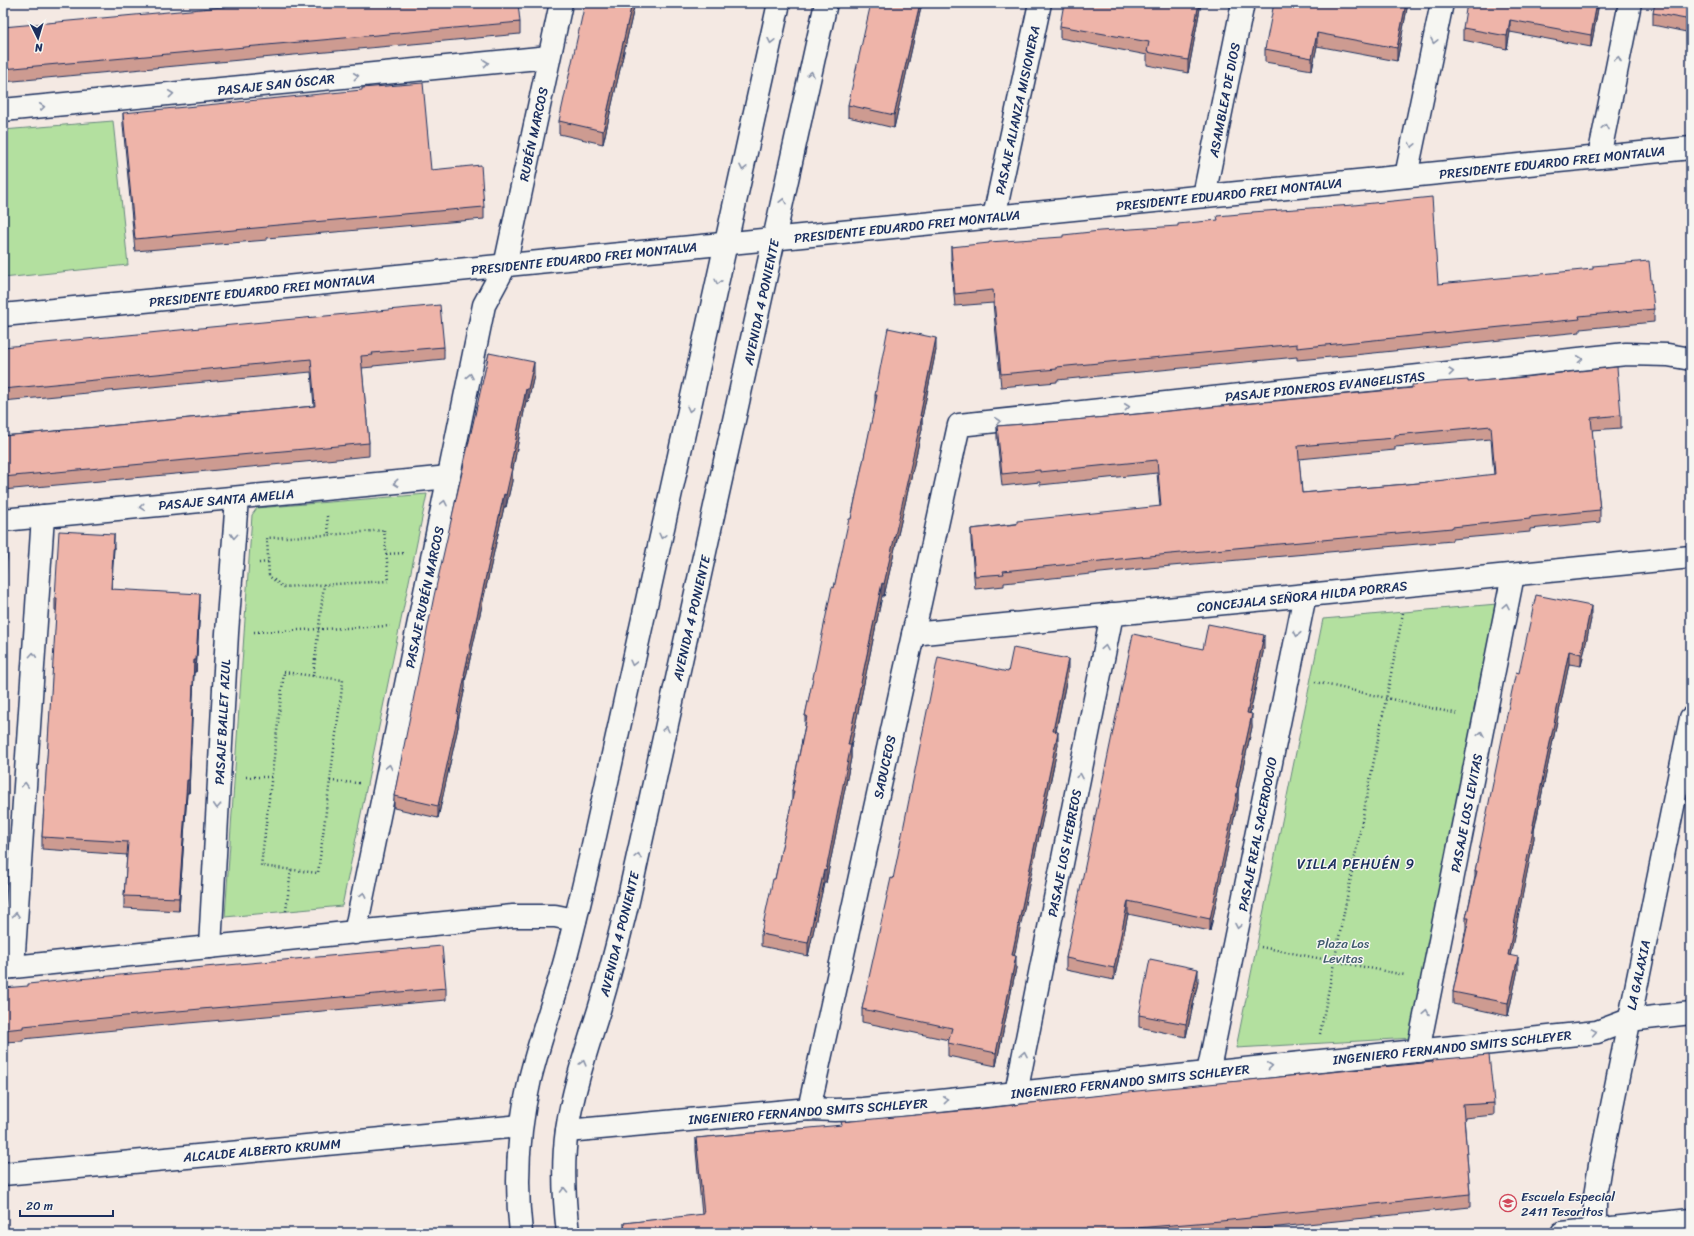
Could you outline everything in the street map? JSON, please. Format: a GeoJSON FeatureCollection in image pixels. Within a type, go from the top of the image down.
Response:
{"type":"FeatureCollection","features":[{"type":"Feature","properties":{"kind":"street","name":"RUBÉN MARCOS"},"geometry":{"type":"LineString","coordinates":[[505,266],[561,3]]}},
{"type":"Feature","properties":{"kind":"street"},"geometry":{"type":"LineString","coordinates":[[521,1233],[517,1184],[521,1126],[530,1079],[566,958],[594,838],[727,244],[779,3]]}},
{"type":"Feature","properties":{"kind":"street","name":"AVENIDA 4 PONIENTE"},"geometry":{"type":"LineString","coordinates":[[568,1233],[564,1197],[564,1170],[567,1131],[583,1060],[615,957],[628,901],[826,3]]}},
{"type":"Feature","properties":{"kind":"street","name":"PASAJE ALIANZA MISIONERA"},"geometry":{"type":"LineString","coordinates":[[994,217],[1040,3]]}},
{"type":"Feature","properties":{"kind":"street","name":"ASAMBLEA DE DIOS"},"geometry":{"type":"LineString","coordinates":[[1204,196],[1243,3]]}},
{"type":"Feature","properties":{"kind":"street"},"geometry":{"type":"LineString","coordinates":[[1406,176],[1442,3]]}},
{"type":"Feature","properties":{"kind":"street"},"geometry":{"type":"LineString","coordinates":[[1599,157],[1630,3]]}},
{"type":"Feature","properties":{"kind":"street","name":"PASAJE SAN ÓSCAR"},"geometry":{"type":"LineString","coordinates":[[3,110],[549,57]]}},
{"type":"Feature","properties":{"kind":"street","name":"PRESIDENTE EDUARDO FREI MONTALVA"},"geometry":{"type":"LineString","coordinates":[[3,315],[1691,148]]}},
{"type":"Feature","properties":{"kind":"street","name":"PASAJE RUBÉN MARCOS"},"geometry":{"type":"LineString","coordinates":[[355,933],[484,305],[505,266]]}},
{"type":"Feature","properties":{"kind":"street","name":"PASAJE PIONEROS EVANGELISTAS"},"geometry":{"type":"LineString","coordinates":[[959,425],[1626,354],[1668,355],[1691,360]]}},
{"type":"Feature","properties":{"kind":"street","name":"SADUCEOS"},"geometry":{"type":"LineString","coordinates":[[809,1109],[959,425]]}},
{"type":"Feature","properties":{"kind":"street","name":"PASAJE SANTA AMELIA"},"geometry":{"type":"LineString","coordinates":[[3,520],[449,478]]}},
{"type":"Feature","properties":{"kind":"street","name":"PASAJE BALLET AZUL"},"geometry":{"type":"LineString","coordinates":[[210,947],[227,633],[237,498]]}},
{"type":"Feature","properties":{"kind":"street"},"geometry":{"type":"LineString","coordinates":[[43,516],[8,968],[514,916],[555,916],[575,920]]}},
{"type":"Feature","properties":{"kind":"street","name":"CONCEJALA SEÑORA HILDA PORRAS"},"geometry":{"type":"LineString","coordinates":[[913,634],[1691,557]]}},
{"type":"Feature","properties":{"kind":"street","name":"PASAJE LOS LEVITAS"},"geometry":{"type":"LineString","coordinates":[[1418,1051],[1513,575]]}},
{"type":"Feature","properties":{"kind":"street","name":"PASAJE REAL SACERDOCIO"},"geometry":{"type":"LineString","coordinates":[[1208,1073],[1305,596]]}},
{"type":"Feature","properties":{"kind":"street","name":"PASAJE LOS HEBREOS"},"geometry":{"type":"LineString","coordinates":[[1016,1093],[1112,614]]}},
{"type":"Feature","properties":{"kind":"street","name":"LA GALAXIA"},"geometry":{"type":"LineString","coordinates":[[1595,1232],[1595,1196],[1600,1165],[1691,718]]}},
{"type":"Feature","properties":{"kind":"street","name":"INGENIERO FERNANDO SMITS SCHLEYER"},"geometry":{"type":"LineString","coordinates":[[567,1131],[809,1109],[835,1110],[863,1108],[1418,1051],[1597,1032],[1629,1020],[1691,1013]]}},
{"type":"Feature","properties":{"kind":"street","name":"ALCALDE ALBERTO KRUMM"},"geometry":{"type":"LineString","coordinates":[[3,1174],[521,1126]]}},
{"type":"Feature","properties":{"kind":"street"},"geometry":{"type":"LineString","coordinates":[[1562,1233],[1595,1232],[1691,1220]]}},
{"type":"Feature","properties":{"kind":"path"},"geometry":{"type":"LineString","coordinates":[[384,530],[389,581],[324,584],[282,587],[269,576],[267,538],[384,530]]}},
{"type":"Feature","properties":{"kind":"path"},"geometry":{"type":"LineString","coordinates":[[313,676],[324,584]]}},
{"type":"Feature","properties":{"kind":"path"},"geometry":{"type":"LineString","coordinates":[[1314,1061],[1408,585]]}},
{"type":"Feature","properties":{"kind":"path"},"geometry":{"type":"LineString","coordinates":[[227,633],[419,624]]}},
{"type":"Feature","properties":{"kind":"path"},"geometry":{"type":"LineString","coordinates":[[284,672],[343,680],[318,873],[291,870],[261,866],[284,672]]}},
{"type":"Feature","properties":{"kind":"path"},"geometry":{"type":"LineString","coordinates":[[1289,676],[1484,720]]}},
{"type":"Feature","properties":{"kind":"path"},"geometry":{"type":"LineString","coordinates":[[285,939],[286,910],[291,870]]}},
{"type":"Feature","properties":{"kind":"path"},"geometry":{"type":"LineString","coordinates":[[1235,942],[1432,980]]}},
{"type":"Feature","properties":{"kind":"green space"},"geometry":{"type":"Polygon","coordinates":[[[113,121],[128,265],[3,278],[3,130],[113,121]]]}},
{"type":"Feature","properties":{"kind":"green space"},"geometry":{"type":"Polygon","coordinates":[[[427,494],[342,906],[225,917],[252,515],[257,508],[427,494]]]}},
{"type":"Feature","properties":{"kind":"green space","name":"Plaza Los Levitas"},"geometry":{"type":"Polygon","coordinates":[[[1497,604],[1413,1038],[1236,1048],[1323,619],[1497,604]]]}},
{"type":"Feature","properties":{"kind":"building"},"geometry":{"type":"Polygon","coordinates":[[[267,3],[518,3],[520,22],[3,69],[3,27],[267,3]]]}},
{"type":"Feature","properties":{"kind":"building"},"geometry":{"type":"Polygon","coordinates":[[[585,3],[632,3],[603,131],[559,121],[585,3]]]}},
{"type":"Feature","properties":{"kind":"building"},"geometry":{"type":"Polygon","coordinates":[[[871,3],[920,3],[894,115],[848,105],[871,3]]]}},
{"type":"Feature","properties":{"kind":"building"},"geometry":{"type":"Polygon","coordinates":[[[1064,3],[1199,3],[1188,60],[1147,52],[1149,42],[1060,26],[1064,3]]]}},
{"type":"Feature","properties":{"kind":"building"},"geometry":{"type":"Polygon","coordinates":[[[1274,3],[1406,3],[1397,48],[1317,33],[1312,58],[1265,49],[1274,3]]]}},
{"type":"Feature","properties":{"kind":"building"},"geometry":{"type":"Polygon","coordinates":[[[1467,3],[1597,3],[1591,35],[1510,20],[1507,36],[1463,28],[1467,3]]]}},
{"type":"Feature","properties":{"kind":"building"},"geometry":{"type":"Polygon","coordinates":[[[1655,3],[1691,3],[1691,20],[1653,13],[1655,3]]]}},
{"type":"Feature","properties":{"kind":"building"},"geometry":{"type":"Polygon","coordinates":[[[423,83],[431,170],[481,165],[484,207],[135,239],[123,113],[423,83]]]}},
{"type":"Feature","properties":{"kind":"building"},"geometry":{"type":"Polygon","coordinates":[[[1432,197],[1438,284],[1593,269],[1593,266],[1649,261],[1654,309],[1579,316],[1580,319],[1297,348],[1297,344],[1057,367],[1057,369],[1001,374],[993,290],[955,294],[951,247],[989,242],[1063,237],[1063,235],[1100,231],[1178,226],[1178,224],[1218,220],[1217,216],[1252,212],[1354,205],[1432,197]]]}},
{"type":"Feature","properties":{"kind":"building"},"geometry":{"type":"Polygon","coordinates":[[[440,305],[444,347],[372,353],[373,355],[361,356],[369,443],[3,477],[3,436],[315,406],[311,359],[3,389],[3,347],[440,305]]]}},
{"type":"Feature","properties":{"kind":"building"},"geometry":{"type":"Polygon","coordinates":[[[888,328],[936,338],[920,416],[922,416],[884,584],[882,583],[848,745],[851,745],[826,871],[824,870],[808,943],[761,934],[773,879],[775,879],[794,791],[792,791],[807,716],[805,716],[832,587],[834,588],[849,519],[851,519],[877,395],[875,395],[888,328]]]}},
{"type":"Feature","properties":{"kind":"building"},"geometry":{"type":"Polygon","coordinates":[[[489,353],[534,362],[528,389],[526,389],[510,468],[512,468],[506,495],[504,494],[464,675],[458,715],[438,806],[394,796],[434,596],[489,353]]]}},
{"type":"Feature","properties":{"kind":"building"},"geometry":{"type":"Polygon","coordinates":[[[1617,367],[1621,415],[1591,418],[1600,510],[1530,517],[1530,519],[1452,528],[1149,556],[1003,571],[1004,574],[975,576],[971,529],[1017,524],[1017,521],[1161,506],[1157,460],[1040,472],[1040,470],[1002,474],[997,426],[1412,388],[1412,385],[1440,382],[1468,380],[1468,382],[1617,367]],[[1491,426],[1395,435],[1395,438],[1298,446],[1302,493],[1419,483],[1495,474],[1491,426]]]}},
{"type":"Feature","properties":{"kind":"building"},"geometry":{"type":"Polygon","coordinates":[[[59,531],[114,534],[111,589],[200,594],[196,660],[194,660],[189,780],[187,780],[179,898],[124,896],[128,842],[42,837],[57,598],[55,598],[59,531]]]}},
{"type":"Feature","properties":{"kind":"building"},"geometry":{"type":"Polygon","coordinates":[[[3,546],[7,546],[3,591],[3,546]]]}},
{"type":"Feature","properties":{"kind":"building"},"geometry":{"type":"Polygon","coordinates":[[[1536,595],[1591,606],[1581,654],[1569,651],[1508,955],[1518,957],[1508,1003],[1453,992],[1469,918],[1466,918],[1477,871],[1475,871],[1510,700],[1516,672],[1519,673],[1536,595]]]}},
{"type":"Feature","properties":{"kind":"building"},"geometry":{"type":"Polygon","coordinates":[[[1208,624],[1264,635],[1247,713],[1252,714],[1236,787],[1238,788],[1210,919],[1128,901],[1114,968],[1066,958],[1133,634],[1203,649],[1208,624]]]}},
{"type":"Feature","properties":{"kind":"building"},"geometry":{"type":"Polygon","coordinates":[[[1013,648],[1068,659],[1053,731],[1058,732],[1012,955],[1016,956],[996,1053],[948,1043],[952,1028],[862,1009],[891,878],[893,879],[938,657],[1008,672],[1013,648]]]}},
{"type":"Feature","properties":{"kind":"building"},"geometry":{"type":"Polygon","coordinates":[[[442,946],[446,988],[166,1012],[23,1026],[23,1028],[3,1030],[3,988],[28,986],[28,984],[171,970],[442,946]]]}},
{"type":"Feature","properties":{"kind":"building"},"geometry":{"type":"Polygon","coordinates":[[[1150,959],[1198,969],[1186,1024],[1139,1015],[1150,959]]]}},
{"type":"Feature","properties":{"kind":"building"},"geometry":{"type":"Polygon","coordinates":[[[1489,1055],[1494,1103],[1463,1105],[1470,1194],[1221,1221],[1100,1231],[1101,1232],[1095,1233],[625,1233],[624,1223],[704,1214],[696,1138],[842,1125],[841,1122],[970,1110],[1137,1091],[1433,1062],[1433,1060],[1489,1055]]]}},
{"type":"Feature","properties":{"kind":"place","name":"Escuela Especial 2411 Tesoritos"},"geometry":{"type":"Point","coordinates":[1508,1203]}},
{"type":"Feature","properties":{"kind":"district","name":"VILLA PEHUÉN 9"},"geometry":{"type":"Point","coordinates":[1356,864]}}]}
